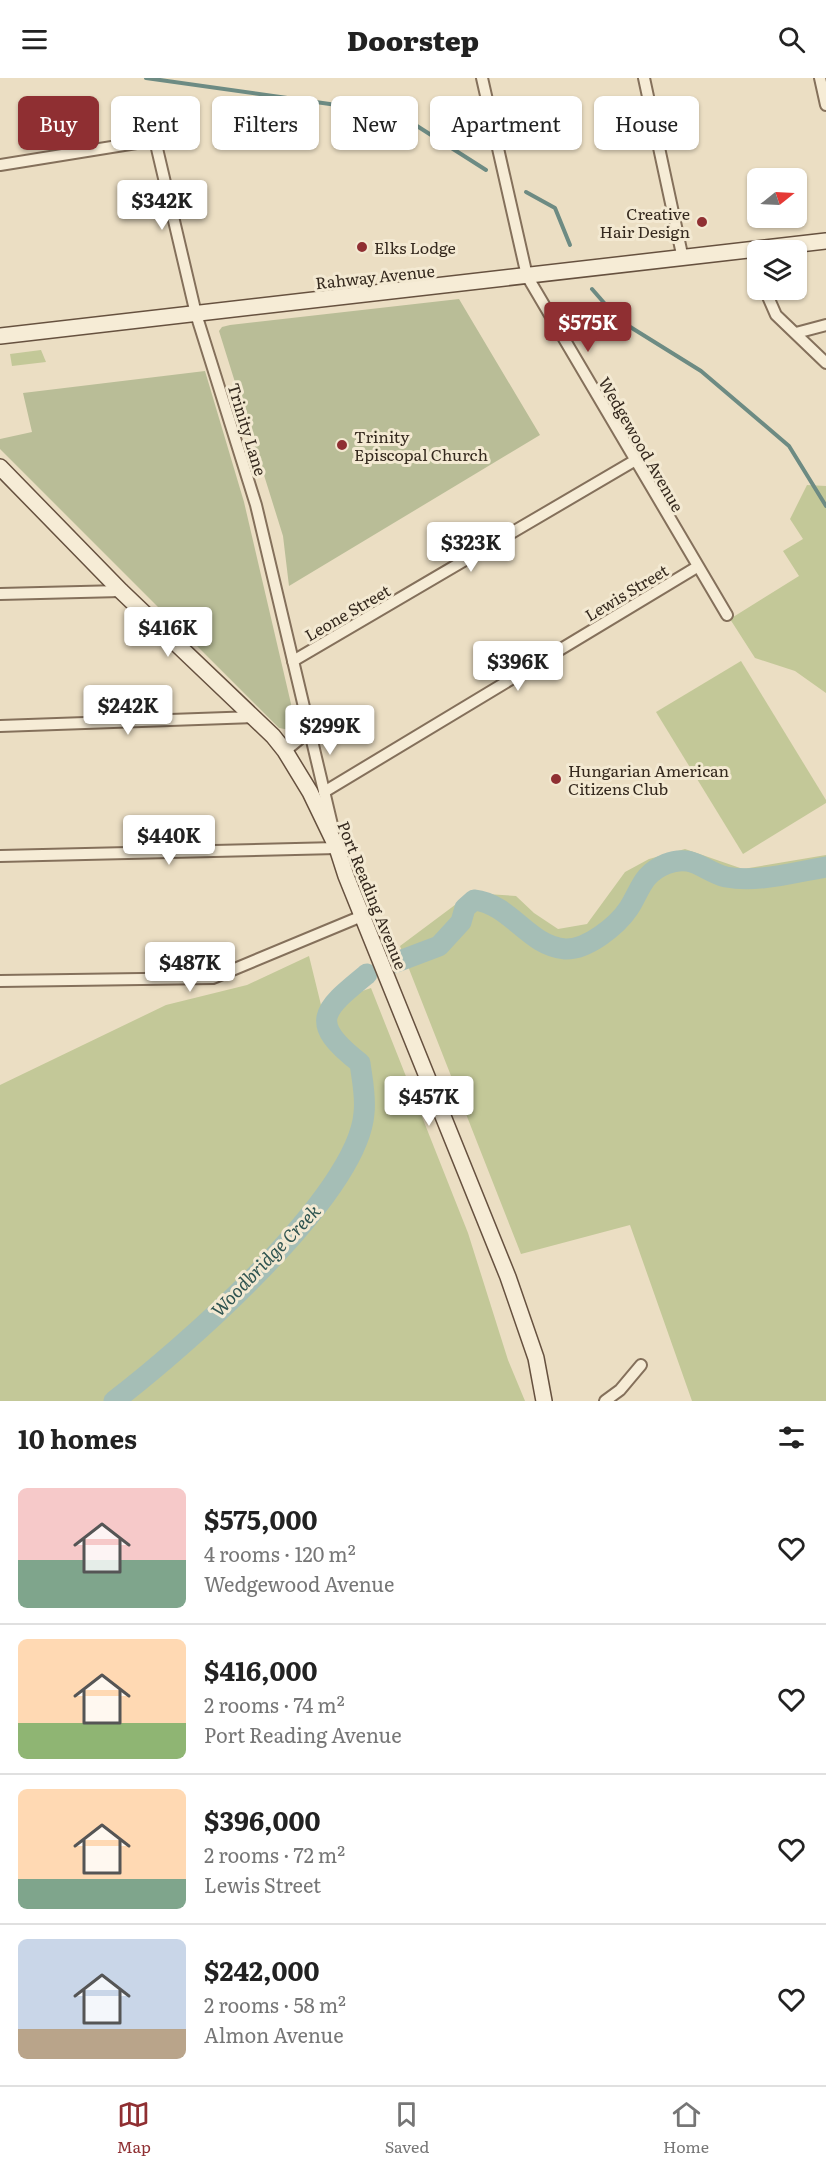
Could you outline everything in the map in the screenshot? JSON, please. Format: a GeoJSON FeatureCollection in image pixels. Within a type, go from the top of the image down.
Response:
{"type":"FeatureCollection","features":[{"type":"Feature","properties":{"kind":"main road","name":"Rahway Avenue"},"geometry":{"type":"LineString","coordinates":[[807,244],[826,241]]}},
{"type":"Feature","properties":{"kind":"main road","name":"Rahway Avenue"},"geometry":{"type":"LineString","coordinates":[[0,336],[747,251]]}},
{"type":"Feature","properties":{"kind":"main road","name":"Port Reading Avenue"},"geometry":{"type":"LineString","coordinates":[[0,468],[121,591],[255,717],[285,751],[338,848],[362,916],[508,1277],[536,1358],[544,1401]]}},
{"type":"Feature","properties":{"kind":"street","name":"Wedgewood Avenue"},"geometry":{"type":"LineString","coordinates":[[482,78],[527,276],[727,615]]}},
{"type":"Feature","properties":{"kind":"street"},"geometry":{"type":"LineString","coordinates":[[644,78],[683,259]]}},
{"type":"Feature","properties":{"kind":"street"},"geometry":{"type":"LineString","coordinates":[[820,78],[826,105]]}},
{"type":"Feature","properties":{"kind":"street","name":"Trinity Lane"},"geometry":{"type":"LineString","coordinates":[[0,165],[155,141],[196,314],[256,505],[338,848]]}},
{"type":"Feature","properties":{"kind":"street"},"geometry":{"type":"LineString","coordinates":[[769,300],[776,315],[826,363]]}},
{"type":"Feature","properties":{"kind":"street"},"geometry":{"type":"LineString","coordinates":[[796,333],[826,325]]}},
{"type":"Feature","properties":{"kind":"street","name":"Leone Street"},"geometry":{"type":"LineString","coordinates":[[293,661],[634,460]]}},
{"type":"Feature","properties":{"kind":"street","name":"Lewis Street"},"geometry":{"type":"LineString","coordinates":[[324,792],[697,567]]}},
{"type":"Feature","properties":{"kind":"street"},"geometry":{"type":"LineString","coordinates":[[0,594],[121,591]]}},
{"type":"Feature","properties":{"kind":"street"},"geometry":{"type":"LineString","coordinates":[[0,726],[255,717]]}},
{"type":"Feature","properties":{"kind":"street"},"geometry":{"type":"LineString","coordinates":[[285,751],[302,737],[308,726]]}},
{"type":"Feature","properties":{"kind":"street"},"geometry":{"type":"LineString","coordinates":[[0,856],[338,848]]}},
{"type":"Feature","properties":{"kind":"street"},"geometry":{"type":"LineString","coordinates":[[0,981],[213,978],[362,916]]}},
{"type":"Feature","properties":{"kind":"street"},"geometry":{"type":"LineString","coordinates":[[605,1401],[620,1390],[641,1365]]}},
{"type":"Feature","properties":{"kind":"green space"},"geometry":{"type":"Polygon","coordinates":[[[459,299],[540,435],[289,586],[283,536],[219,331],[222,327],[230,325],[459,299]]]}},
{"type":"Feature","properties":{"kind":"green space"},"geometry":{"type":"Polygon","coordinates":[[[41,350],[46,362],[12,366],[10,354],[41,350]]]}},
{"type":"Feature","properties":{"kind":"green space"},"geometry":{"type":"Polygon","coordinates":[[[205,371],[244,502],[295,721],[290,730],[279,728],[0,449],[0,439],[32,432],[23,393],[205,371]]]}},
{"type":"Feature","properties":{"kind":"green space"},"geometry":{"type":"Polygon","coordinates":[[[807,485],[826,486],[826,693],[795,671],[755,658],[730,619],[799,576],[783,551],[803,539],[790,519],[807,485]]]}},
{"type":"Feature","properties":{"kind":"green space"},"geometry":{"type":"Polygon","coordinates":[[[741,661],[826,800],[826,803],[743,854],[656,712],[741,661]]]}},
{"type":"Feature","properties":{"kind":"green space"},"geometry":{"type":"Polygon","coordinates":[[[685,849],[743,869],[826,855],[826,1401],[692,1401],[630,1225],[521,1254],[400,946],[471,893],[516,896],[534,913],[558,929],[587,924],[625,872],[649,859],[685,849]]]}},
{"type":"Feature","properties":{"kind":"green space"},"geometry":{"type":"Polygon","coordinates":[[[309,956],[321,1005],[371,988],[468,1233],[508,1360],[525,1401],[0,1401],[0,1085],[166,1005],[247,985],[309,956]]]}},
{"type":"Feature","properties":{"kind":"waterway"},"geometry":{"type":"LineString","coordinates":[[146,78],[379,111],[417,126],[486,170]]}},
{"type":"Feature","properties":{"kind":"waterway"},"geometry":{"type":"LineString","coordinates":[[526,192],[555,208],[570,245]]}},
{"type":"Feature","properties":{"kind":"waterway"},"geometry":{"type":"LineString","coordinates":[[592,289],[619,320],[701,371],[789,446],[826,506]]}},
{"type":"Feature","properties":{"kind":"waterway","name":"Woodbridge Creek"},"geometry":{"type":"LineString","coordinates":[[394,963],[439,946],[461,922],[465,908],[474,900],[499,909],[540,941],[565,949],[583,946],[601,936],[624,915],[647,877],[658,868],[675,861],[698,864],[726,877],[751,879],[826,867]]}},
{"type":"Feature","properties":{"kind":"waterway","name":"Woodbridge Creek"},"geometry":{"type":"LineString","coordinates":[[114,1401],[180,1346],[262,1269],[300,1227],[332,1186],[354,1147],[364,1113],[364,1088],[360,1063],[333,1037],[327,1026],[327,1017],[331,1007],[340,997],[367,974]]}},
{"type":"Feature","properties":{"kind":"place","name":"Creative Hair Design"},"geometry":{"type":"Point","coordinates":[702,222]}},
{"type":"Feature","properties":{"kind":"place","name":"Elks Lodge"},"geometry":{"type":"Point","coordinates":[362,247]}},
{"type":"Feature","properties":{"kind":"place","name":"Trinity Episcopal Church"},"geometry":{"type":"Point","coordinates":[342,445]}},
{"type":"Feature","properties":{"kind":"place","name":"Hungarian American Citizens Club"},"geometry":{"type":"Point","coordinates":[556,779]}}]}
